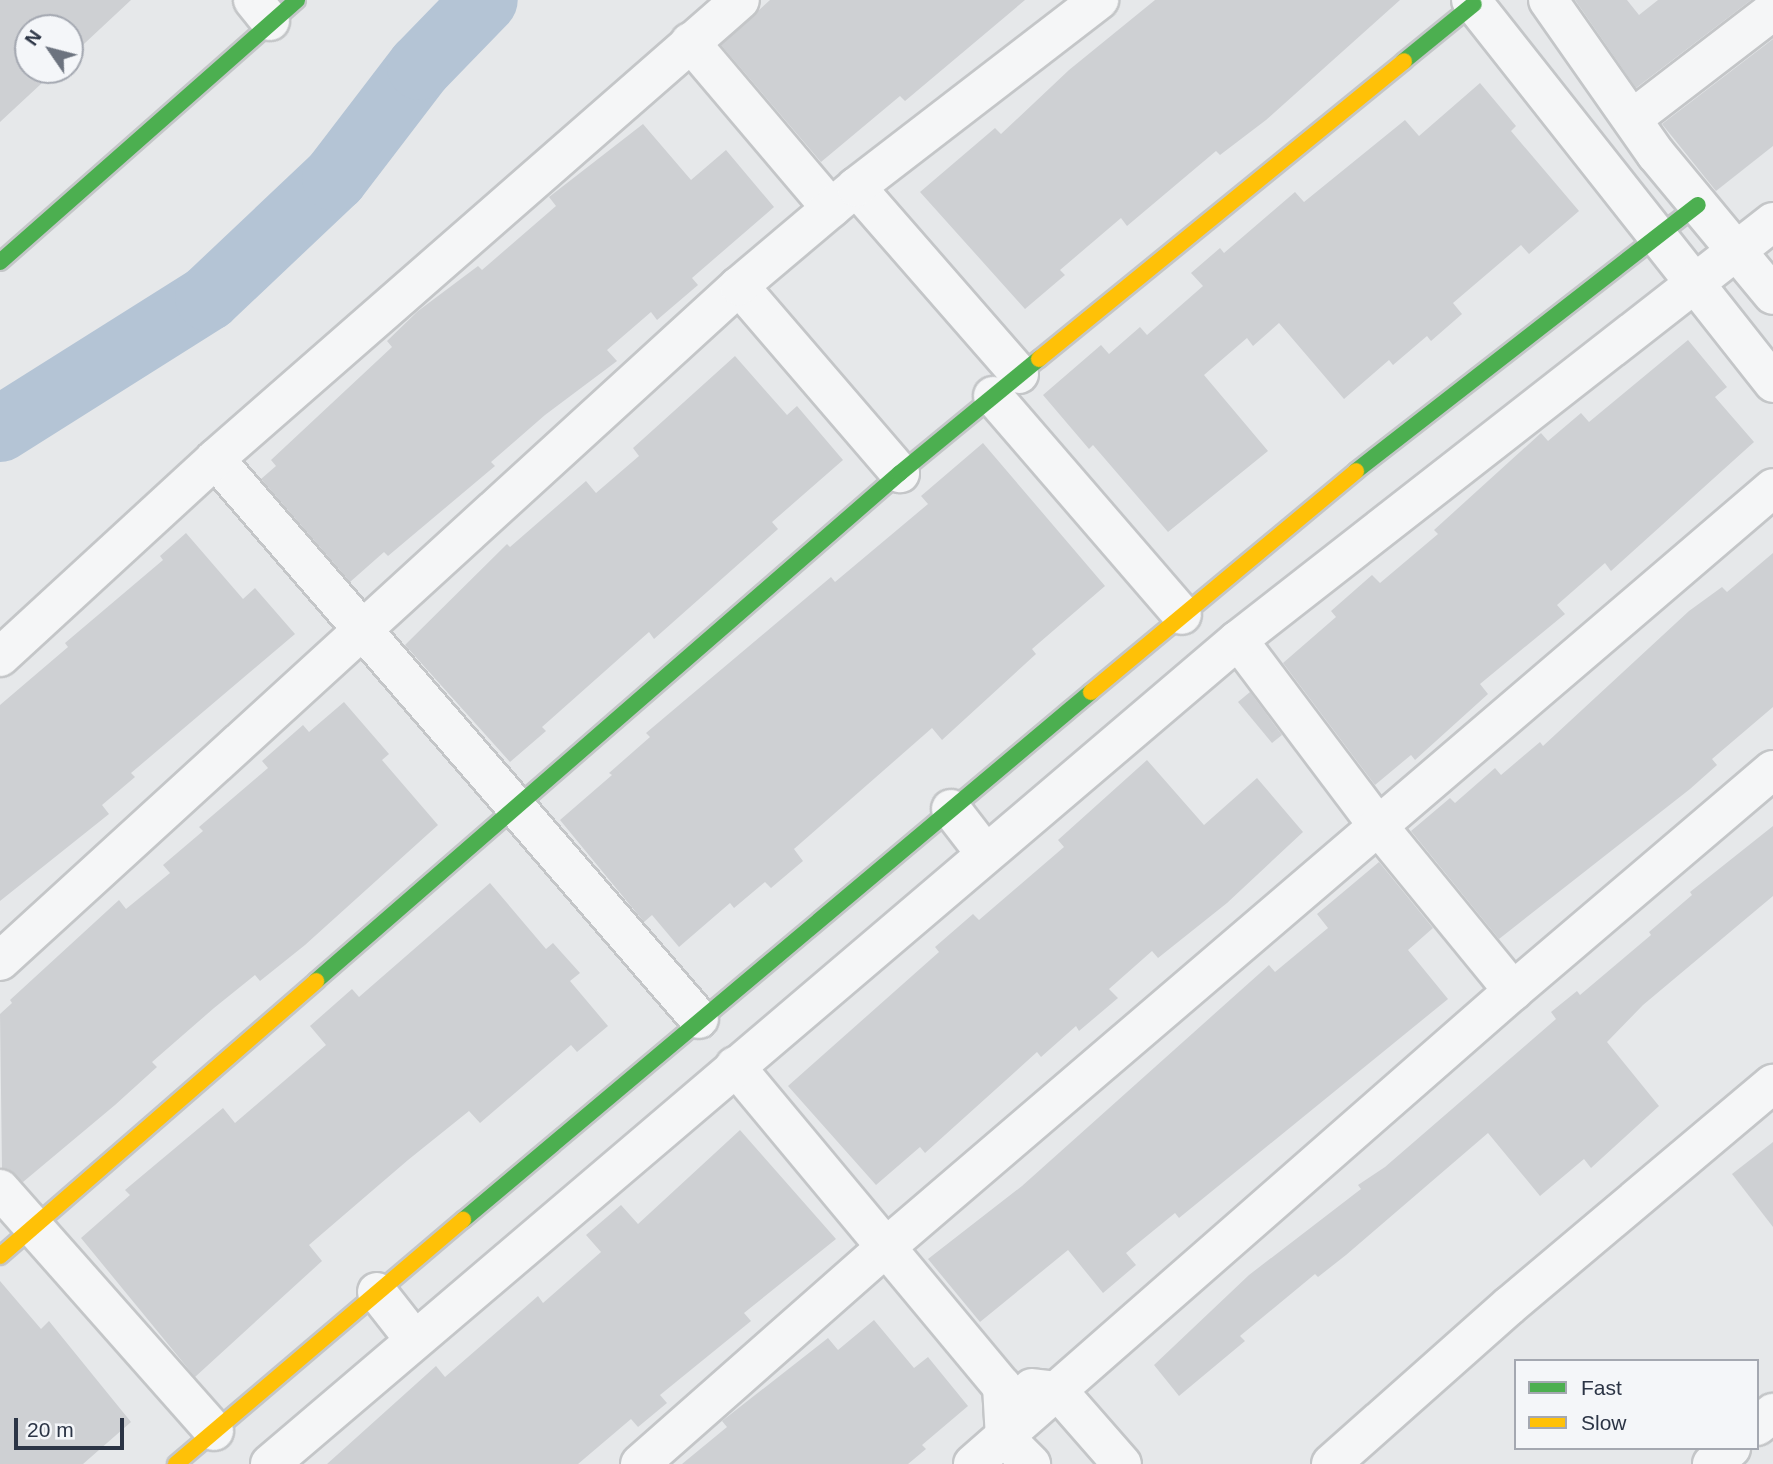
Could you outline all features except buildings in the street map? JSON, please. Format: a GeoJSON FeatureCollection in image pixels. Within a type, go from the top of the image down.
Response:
{"type":"FeatureCollection","features":[{"type":"Feature","properties":{"kind":"street"},"geometry":{"type":"LineString","coordinates":[[0,657],[215,459],[740,0]]}},
{"type":"Feature","properties":{"kind":"street"},"geometry":{"type":"LineString","coordinates":[[0,961],[366,631],[739,286],[843,198],[1099,0]]}},
{"type":"Feature","properties":{"kind":"street"},"geometry":{"type":"LineString","coordinates":[[1548,0],[1632,119],[1698,205],[1773,295]]}},
{"type":"Feature","properties":{"kind":"street"},"geometry":{"type":"LineString","coordinates":[[0,1256],[900,473],[1473,2],[1696,280],[1773,383]]}},
{"type":"Feature","properties":{"kind":"street"},"geometry":{"type":"LineString","coordinates":[[0,262],[273,7]]}},
{"type":"Feature","properties":{"kind":"street"},"geometry":{"type":"LineString","coordinates":[[1632,119],[1773,11]]}},
{"type":"Feature","properties":{"kind":"street"},"geometry":{"type":"LineString","coordinates":[[690,42],[843,198],[1006,385],[1182,615]]}},
{"type":"Feature","properties":{"kind":"street"},"geometry":{"type":"LineString","coordinates":[[176,1464],[699,1019],[1411,425],[1658,233],[1698,205]]}},
{"type":"Feature","properties":{"kind":"street"},"geometry":{"type":"LineString","coordinates":[[270,1464],[1238,640],[1773,222]]}},
{"type":"Feature","properties":{"kind":"street"},"geometry":{"type":"LineString","coordinates":[[739,286],[900,473]]}},
{"type":"Feature","properties":{"kind":"street"},"geometry":{"type":"LineString","coordinates":[[215,459],[699,1019]]}},
{"type":"Feature","properties":{"kind":"street"},"geometry":{"type":"LineString","coordinates":[[640,1464],[886,1247],[1773,488]]}},
{"type":"Feature","properties":{"kind":"street"},"geometry":{"type":"LineString","coordinates":[[1238,640],[1379,827],[1513,990]]}},
{"type":"Feature","properties":{"kind":"street"},"geometry":{"type":"LineString","coordinates":[[973,1464],[1018,1451],[1058,1391],[1513,990],[1773,770]]}},
{"type":"Feature","properties":{"kind":"street"},"geometry":{"type":"LineString","coordinates":[[951,809],[985,853]]}},
{"type":"Feature","properties":{"kind":"street"},"geometry":{"type":"LineString","coordinates":[[735,1066],[1002,1386],[1018,1451]]}},
{"type":"Feature","properties":{"kind":"street"},"geometry":{"type":"LineString","coordinates":[[1331,1464],[1509,1306],[1773,1084]]}},
{"type":"Feature","properties":{"kind":"street"},"geometry":{"type":"LineString","coordinates":[[0,1189],[214,1431]]}},
{"type":"Feature","properties":{"kind":"street"},"geometry":{"type":"LineString","coordinates":[[377,1293],[414,1339]]}},
{"type":"Feature","properties":{"kind":"street"},"geometry":{"type":"LineString","coordinates":[[1002,1386],[1058,1391],[1122,1464]]}},
{"type":"Feature","properties":{"kind":"street"},"geometry":{"type":"LineString","coordinates":[[1759,1424],[1773,1413]]}},
{"type":"Feature","properties":{"kind":"street"},"geometry":{"type":"LineString","coordinates":[[1712,1464],[1729,1450]]}},
{"type":"Feature","properties":{"kind":"waterway"},"geometry":{"type":"LineString","coordinates":[[0,429],[208,298],[335,178],[420,67],[485,0]]}},
{"type":"Feature","properties":{"kind":"traffic: fast"},"geometry":{"type":"LineString","coordinates":[[0,262],[297,0]]}},
{"type":"Feature","properties":{"kind":"traffic: fast"},"geometry":{"type":"LineString","coordinates":[[1404,61],[1474,4]]}},
{"type":"Feature","properties":{"kind":"traffic: fast"},"geometry":{"type":"LineString","coordinates":[[1356,471],[1698,205]]}},
{"type":"Feature","properties":{"kind":"traffic: fast"},"geometry":{"type":"LineString","coordinates":[[316,981],[900,473],[1039,359]]}},
{"type":"Feature","properties":{"kind":"traffic: fast"},"geometry":{"type":"LineString","coordinates":[[463,1220],[1091,692]]}},
{"type":"Feature","properties":{"kind":"traffic: slow"},"geometry":{"type":"LineString","coordinates":[[1039,359],[1404,61]]}},
{"type":"Feature","properties":{"kind":"traffic: slow"},"geometry":{"type":"LineString","coordinates":[[1091,692],[1356,471]]}},
{"type":"Feature","properties":{"kind":"traffic: slow"},"geometry":{"type":"LineString","coordinates":[[0,1256],[316,981]]}},
{"type":"Feature","properties":{"kind":"traffic: slow"},"geometry":{"type":"LineString","coordinates":[[176,1464],[463,1220]]}}]}
